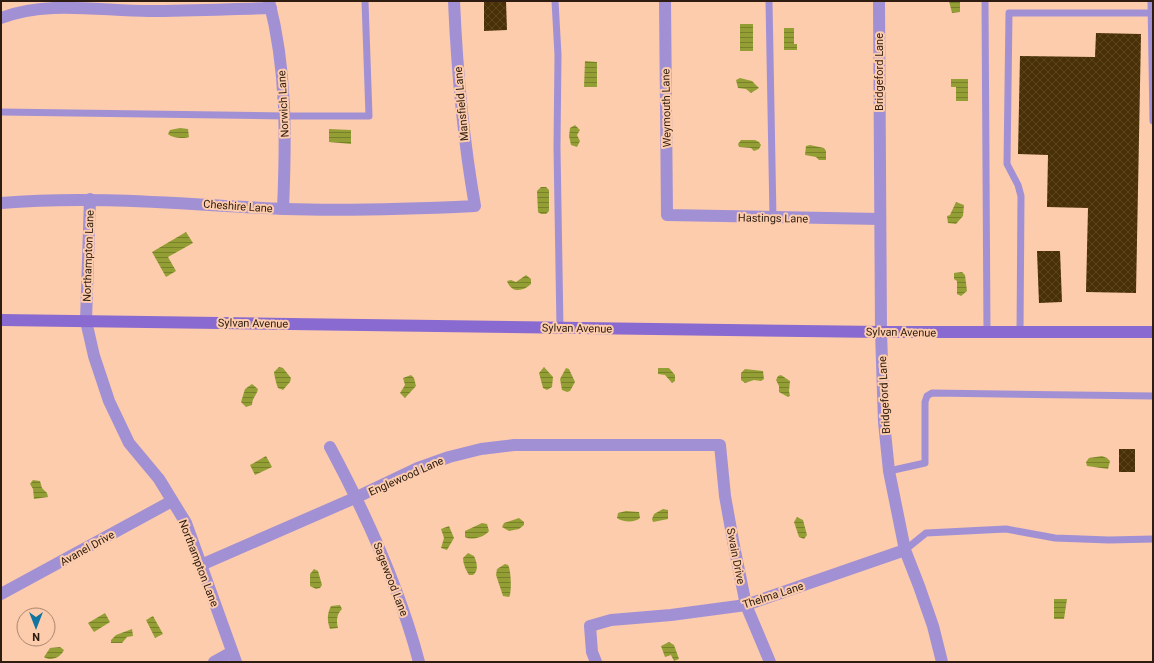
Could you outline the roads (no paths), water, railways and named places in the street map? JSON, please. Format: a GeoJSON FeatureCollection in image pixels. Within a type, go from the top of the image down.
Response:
{"type":"FeatureCollection","features":[{"type":"Feature","properties":{"kind":"main road","name":"Sylvan Avenue"},"geometry":{"type":"LineString","coordinates":[[1,320],[881,332],[1153,332]]}},
{"type":"Feature","properties":{"kind":"street","name":"Mansfield Lane"},"geometry":{"type":"LineString","coordinates":[[454,1],[458,86],[465,147],[475,206]]}},
{"type":"Feature","properties":{"kind":"street","name":"Weymouth Lane"},"geometry":{"type":"LineString","coordinates":[[665,1],[667,216]]}},
{"type":"Feature","properties":{"kind":"street","name":"Bridgeford Lane"},"geometry":{"type":"LineString","coordinates":[[879,1],[881,332],[884,422],[889,471],[905,550],[920,586],[933,626],[942,662]]}},
{"type":"Feature","properties":{"kind":"street","name":"Norwich Lane"},"geometry":{"type":"LineString","coordinates":[[270,4],[279,51],[285,116],[283,209]]}},
{"type":"Feature","properties":{"kind":"street"},"geometry":{"type":"LineString","coordinates":[[1,18],[32,5],[54,8],[270,4]]}},
{"type":"Feature","properties":{"kind":"street","name":"Cheshire Lane"},"geometry":{"type":"LineString","coordinates":[[1,204],[90,199],[162,201],[283,209],[394,210],[475,206]]}},
{"type":"Feature","properties":{"kind":"street","name":"Northampton Lane"},"geometry":{"type":"LineString","coordinates":[[90,199],[86,321],[94,356],[112,408],[130,444],[160,479],[186,523],[234,657]]}},
{"type":"Feature","properties":{"kind":"street","name":"Hastings Lane"},"geometry":{"type":"LineString","coordinates":[[667,216],[880,220]]}},
{"type":"Feature","properties":{"kind":"street","name":"Englewood Lane"},"geometry":{"type":"LineString","coordinates":[[201,565],[357,497],[418,468],[449,457],[482,449],[514,445],[720,445]]}},
{"type":"Feature","properties":{"kind":"street","name":"Swain Drive"},"geometry":{"type":"LineString","coordinates":[[720,445],[729,517],[746,605],[770,662]]}},
{"type":"Feature","properties":{"kind":"street","name":"Sagewood Lane"},"geometry":{"type":"LineString","coordinates":[[330,447],[357,497],[379,546],[400,600],[419,662]]}},
{"type":"Feature","properties":{"kind":"street","name":"Avanel Drive"},"geometry":{"type":"LineString","coordinates":[[1,594],[172,501]]}},
{"type":"Feature","properties":{"kind":"street","name":"Thelma Lane"},"geometry":{"type":"LineString","coordinates":[[596,662],[592,652],[590,626],[611,620],[671,615],[746,605],[905,550]]}},
{"type":"Feature","properties":{"kind":"street"},"geometry":{"type":"LineString","coordinates":[[214,662],[234,657]]}},
{"type":"Feature","properties":{"kind":"lane"},"geometry":{"type":"LineString","coordinates":[[1,112],[369,116],[365,1]]}},
{"type":"Feature","properties":{"kind":"lane"},"geometry":{"type":"LineString","coordinates":[[555,1],[558,55],[557,147],[560,328]]}},
{"type":"Feature","properties":{"kind":"lane"},"geometry":{"type":"LineString","coordinates":[[770,1],[773,218]]}},
{"type":"Feature","properties":{"kind":"lane"},"geometry":{"type":"LineString","coordinates":[[985,1],[987,333]]}},
{"type":"Feature","properties":{"kind":"lane"},"geometry":{"type":"LineString","coordinates":[[1151,1],[1153,121]]}},
{"type":"Feature","properties":{"kind":"lane"},"geometry":{"type":"LineString","coordinates":[[1020,333],[1021,196],[1018,185],[1007,164],[1009,13],[1151,13]]}},
{"type":"Feature","properties":{"kind":"lane"},"geometry":{"type":"LineString","coordinates":[[889,471],[925,463],[925,402],[927,396],[932,393],[1153,396]]}},
{"type":"Feature","properties":{"kind":"lane"},"geometry":{"type":"LineString","coordinates":[[905,550],[926,533],[1006,529],[1055,538],[1109,540],[1153,539]]}}]}
